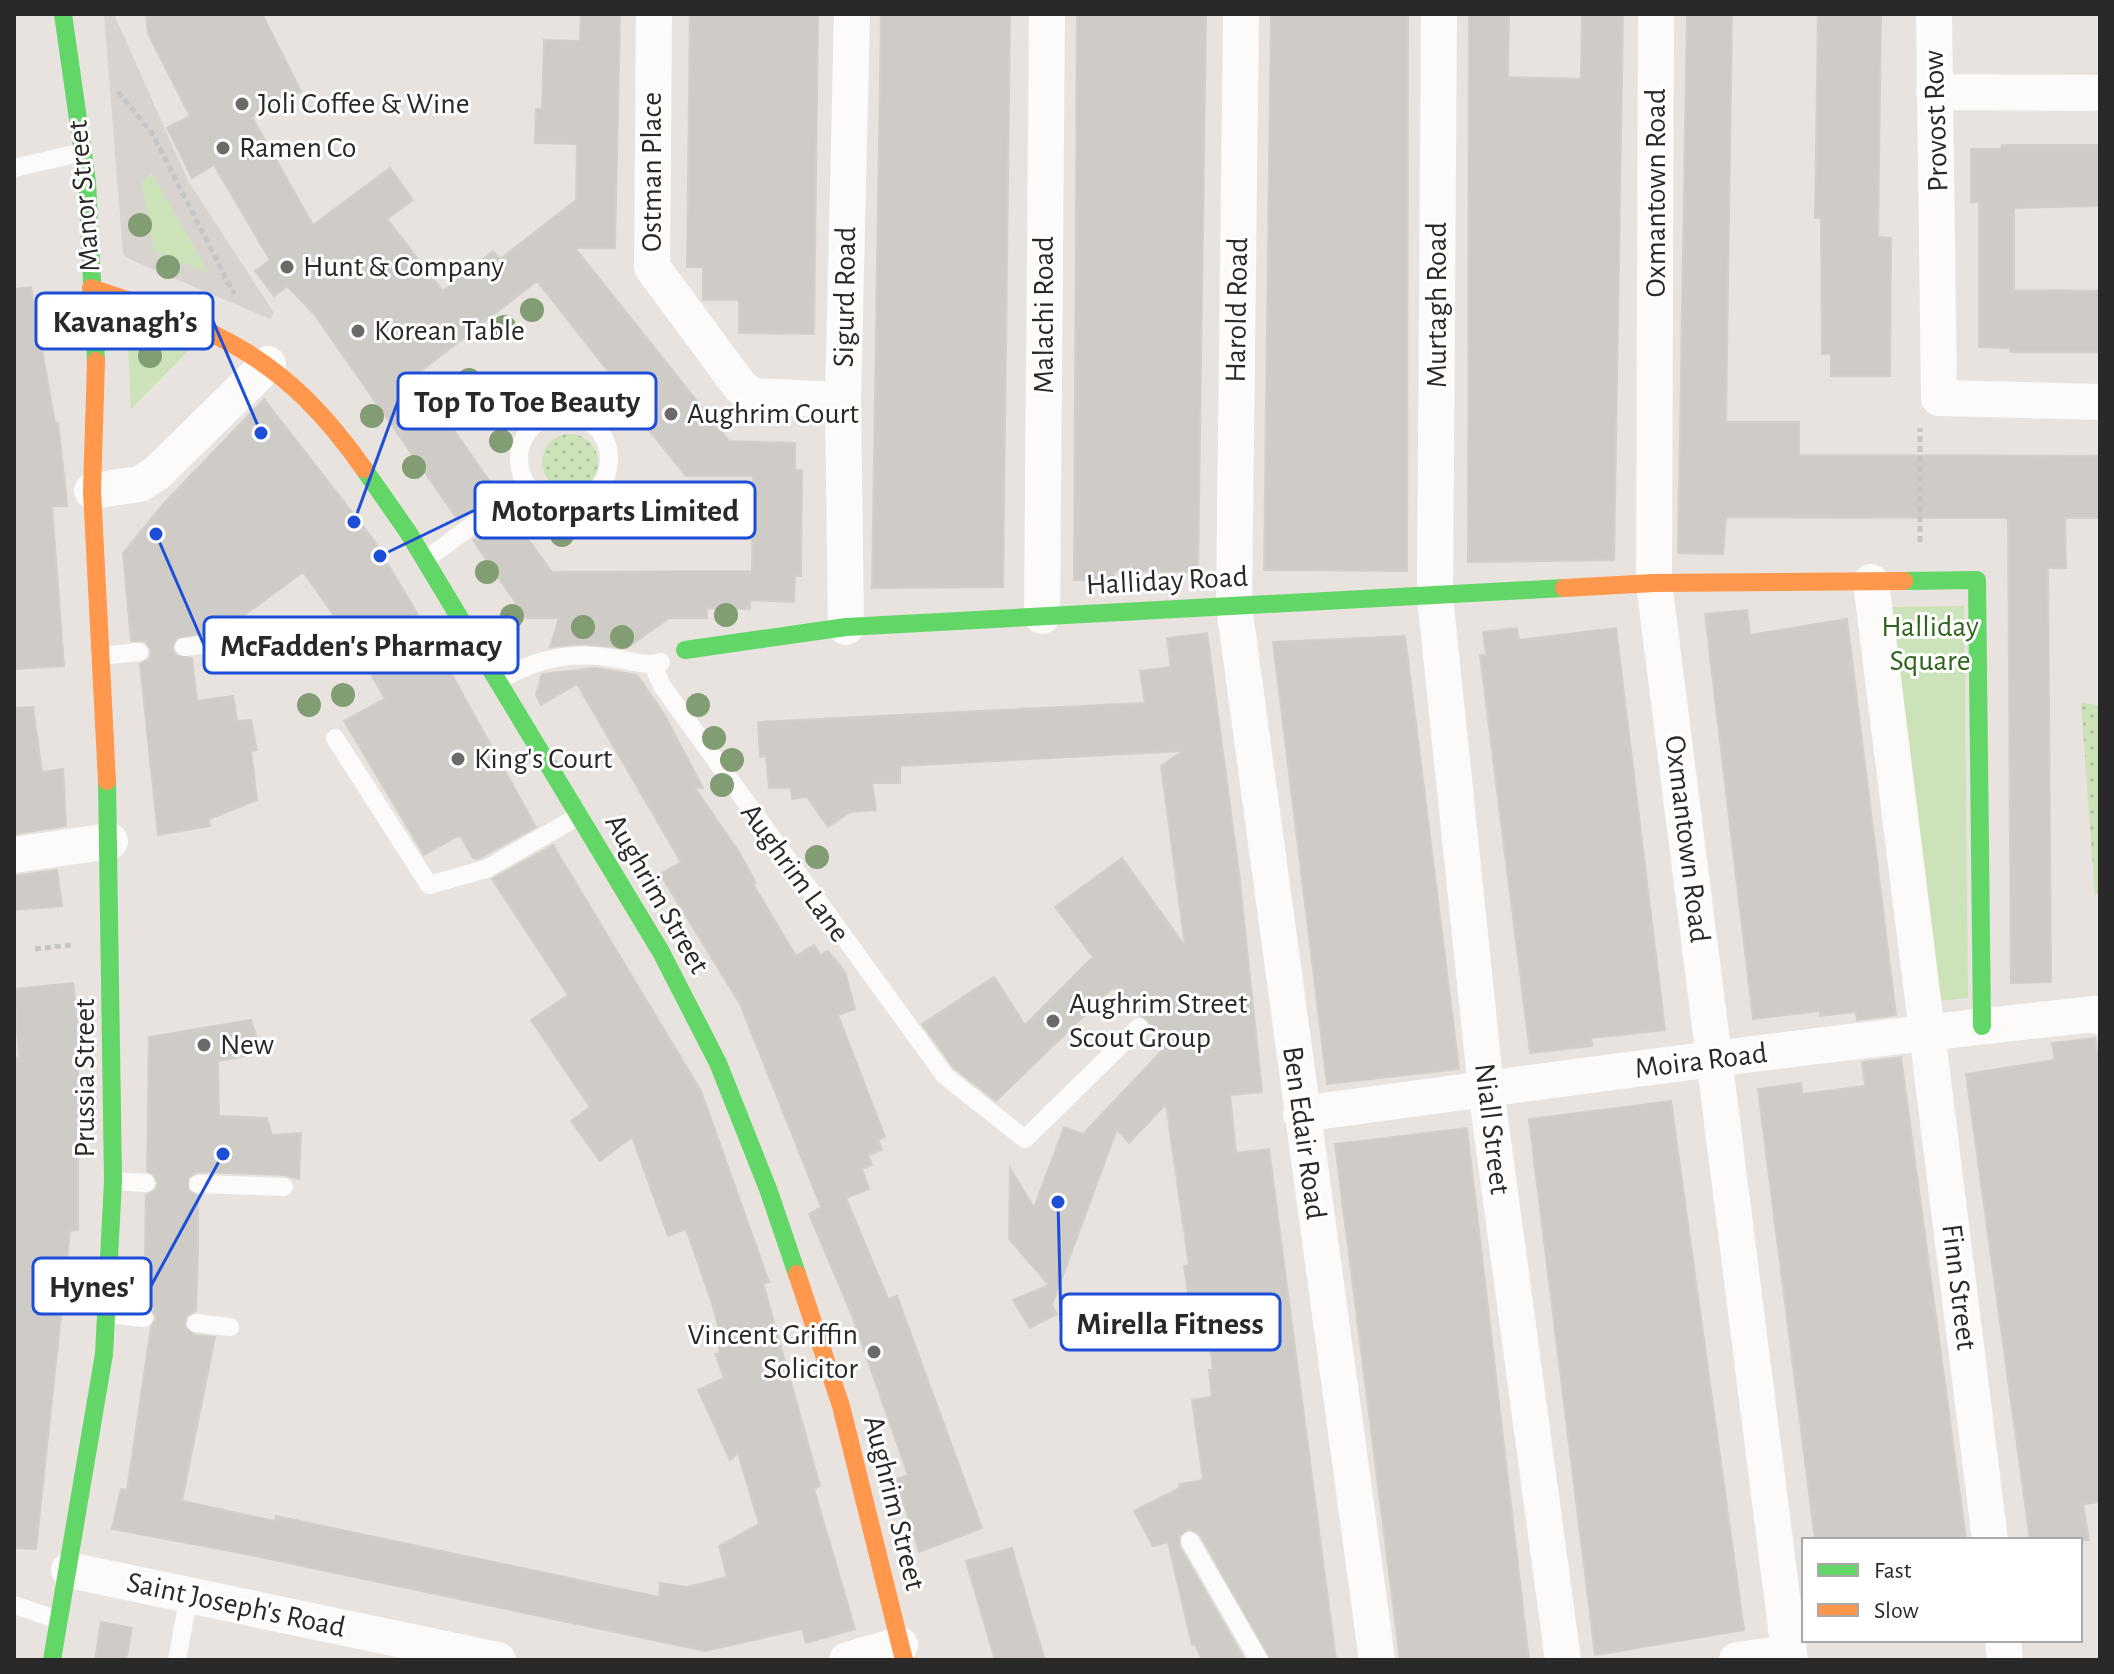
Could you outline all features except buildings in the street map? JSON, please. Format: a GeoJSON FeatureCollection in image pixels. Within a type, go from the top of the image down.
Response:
{"type":"FeatureCollection","features":[{"type":"Feature","properties":{"kind":"main road","name":"Manor Street"},"geometry":{"type":"LineString","coordinates":[[63,14],[83,152],[97,387],[92,491]]}},
{"type":"Feature","properties":{"kind":"main road","name":"Aughrim Street"},"geometry":{"type":"LineString","coordinates":[[91,288],[197,325],[260,359],[294,386],[329,425],[364,468],[425,560],[661,952],[741,1117],[841,1406],[902,1652]]}},
{"type":"Feature","properties":{"kind":"main road","name":"Prussia Street"},"geometry":{"type":"LineString","coordinates":[[52,1660],[69,1570],[107,1314],[113,1181],[110,841],[92,491]]}},
{"type":"Feature","properties":{"kind":"main road"},"geometry":{"type":"LineString","coordinates":[[1654,583],[1977,580],[1982,1026]]}},
{"type":"Feature","properties":{"kind":"main road","name":"Halliday Road"},"geometry":{"type":"LineString","coordinates":[[685,650],[846,627],[1654,583]]}},
{"type":"Feature","properties":{"kind":"street","name":"Ostman Place"},"geometry":{"type":"LineString","coordinates":[[654,14],[652,267],[739,385],[752,396],[843,400]]}},
{"type":"Feature","properties":{"kind":"street","name":"Sigurd Road"},"geometry":{"type":"LineString","coordinates":[[846,627],[843,400],[852,14]]}},
{"type":"Feature","properties":{"kind":"street","name":"Malachi Road"},"geometry":{"type":"LineString","coordinates":[[1042,616],[1047,14]]}},
{"type":"Feature","properties":{"kind":"street","name":"Harold Road"},"geometry":{"type":"LineString","coordinates":[[1234,606],[1241,14]]}},
{"type":"Feature","properties":{"kind":"street","name":"Murtagh Road"},"geometry":{"type":"LineString","coordinates":[[1435,597],[1439,14]]}},
{"type":"Feature","properties":{"kind":"street","name":"Oxmantown Road"},"geometry":{"type":"LineString","coordinates":[[1656,14],[1654,583],[1790,1657]]}},
{"type":"Feature","properties":{"kind":"street","name":"Provost Row"},"geometry":{"type":"LineString","coordinates":[[1934,14],[1939,398]]}},
{"type":"Feature","properties":{"kind":"street"},"geometry":{"type":"LineString","coordinates":[[1934,92],[2100,93]]}},
{"type":"Feature","properties":{"kind":"street"},"geometry":{"type":"LineString","coordinates":[[92,491],[140,484],[157,473],[260,359]]}},
{"type":"Feature","properties":{"kind":"street"},"geometry":{"type":"LineString","coordinates":[[1939,398],[2100,402]]}},
{"type":"Feature","properties":{"kind":"street"},"geometry":{"type":"LineString","coordinates":[[1871,582],[1929,1033]]}},
{"type":"Feature","properties":{"kind":"street","name":"Niall Street"},"geometry":{"type":"LineString","coordinates":[[1435,597],[1486,1089],[1563,1660]]}},
{"type":"Feature","properties":{"kind":"street","name":"Ben Edair Road"},"geometry":{"type":"LineString","coordinates":[[1234,606],[1377,1660]]}},
{"type":"Feature","properties":{"kind":"street"},"geometry":{"type":"LineString","coordinates":[[14,855],[110,841]]}},
{"type":"Feature","properties":{"kind":"street","name":"Moira Road"},"geometry":{"type":"LineString","coordinates":[[1301,1114],[1716,1058],[1982,1026],[2095,1014],[2100,1017]]}},
{"type":"Feature","properties":{"kind":"street","name":"Finn Street"},"geometry":{"type":"LineString","coordinates":[[1929,1033],[1990,1538]]}},
{"type":"Feature","properties":{"kind":"street","name":"Saint Joseph's Road"},"geometry":{"type":"LineString","coordinates":[[69,1570],[498,1660]]}},
{"type":"Feature","properties":{"kind":"street"},"geometry":{"type":"LineString","coordinates":[[847,1660],[902,1652]]}},
{"type":"Feature","properties":{"kind":"street"},"geometry":{"type":"LineString","coordinates":[[1737,1660],[1790,1657]]}},
{"type":"Feature","properties":{"kind":"lane"},"geometry":{"type":"LineString","coordinates":[[14,168],[83,152]]}},
{"type":"Feature","properties":{"kind":"lane"},"geometry":{"type":"LineString","coordinates":[[566,414],[592,424],[602,435],[608,465],[604,479],[595,492],[567,504],[537,496],[527,485],[519,458],[528,431],[539,422],[566,414]]}},
{"type":"Feature","properties":{"kind":"lane"},"geometry":{"type":"LineString","coordinates":[[425,560],[527,485]]}},
{"type":"Feature","properties":{"kind":"lane"},"geometry":{"type":"LineString","coordinates":[[184,647],[227,642]]}},
{"type":"Feature","properties":{"kind":"lane"},"geometry":{"type":"LineString","coordinates":[[499,681],[521,667],[557,657],[607,657],[653,665],[685,650]]}},
{"type":"Feature","properties":{"kind":"lane"},"geometry":{"type":"LineString","coordinates":[[100,656],[139,652]]}},
{"type":"Feature","properties":{"kind":"lane","name":"Aughrim Lane"},"geometry":{"type":"LineString","coordinates":[[653,665],[662,686],[795,874],[945,1076],[1025,1139],[1139,1027]]}},
{"type":"Feature","properties":{"kind":"lane"},"geometry":{"type":"LineString","coordinates":[[335,738],[429,885],[486,869],[579,816]]}},
{"type":"Feature","properties":{"kind":"lane"},"geometry":{"type":"LineString","coordinates":[[113,1181],[146,1183]]}},
{"type":"Feature","properties":{"kind":"lane"},"geometry":{"type":"LineString","coordinates":[[198,1184],[284,1187]]}},
{"type":"Feature","properties":{"kind":"lane"},"geometry":{"type":"LineString","coordinates":[[107,1314],[144,1318]]}},
{"type":"Feature","properties":{"kind":"lane"},"geometry":{"type":"LineString","coordinates":[[196,1323],[230,1327]]}},
{"type":"Feature","properties":{"kind":"lane"},"geometry":{"type":"LineString","coordinates":[[1190,1541],[1259,1660]]}},
{"type":"Feature","properties":{"kind":"lane"},"geometry":{"type":"LineString","coordinates":[[177,1660],[189,1595]]}},
{"type":"Feature","properties":{"kind":"lane"},"geometry":{"type":"LineString","coordinates":[[14,1605],[59,1620]]}},
{"type":"Feature","properties":{"kind":"path"},"geometry":{"type":"LineString","coordinates":[[109,81],[152,133],[230,280],[260,359]]}},
{"type":"Feature","properties":{"kind":"path"},"geometry":{"type":"LineString","coordinates":[[1919,581],[1921,417],[1939,398]]}},
{"type":"Feature","properties":{"kind":"path"},"geometry":{"type":"LineString","coordinates":[[35,949],[54,946]]}},
{"type":"Feature","properties":{"kind":"green space"},"geometry":{"type":"Polygon","coordinates":[[[153,174],[209,274],[154,252],[142,181],[153,174]]]}},
{"type":"Feature","properties":{"kind":"green space"},"geometry":{"type":"Polygon","coordinates":[[[127,323],[188,351],[131,409],[127,323]]]}},
{"type":"Feature","properties":{"kind":"green space"},"geometry":{"type":"Polygon","coordinates":[[[570,434],[590,442],[598,462],[590,482],[570,490],[550,482],[542,462],[550,442],[570,434]]]}},
{"type":"Feature","properties":{"kind":"green space","name":"Halliday Square"},"geometry":{"type":"Polygon","coordinates":[[[1964,606],[1968,998],[1937,1001],[1890,607],[1964,606]]]}},
{"type":"Feature","properties":{"kind":"green space"},"geometry":{"type":"Polygon","coordinates":[[[2081,702],[2100,706],[2100,889],[2095,896],[2081,702]]]}},
{"type":"Feature","properties":{"kind":"shaded area"},"geometry":{"type":"Polygon","coordinates":[[[104,14],[114,14],[188,181],[274,313],[270,319],[123,254],[104,14]],[[152,174],[142,181],[154,252],[208,273],[152,174]]]}},
{"type":"Feature","properties":{"kind":"traffic: fast"},"geometry":{"type":"LineString","coordinates":[[63,14],[87,182],[96,361]]}},
{"type":"Feature","properties":{"kind":"traffic: fast"},"geometry":{"type":"LineString","coordinates":[[364,469],[408,532],[661,952],[718,1063],[768,1189],[797,1274]]}},
{"type":"Feature","properties":{"kind":"traffic: fast"},"geometry":{"type":"LineString","coordinates":[[1904,581],[1977,580],[1982,1026]]}},
{"type":"Feature","properties":{"kind":"traffic: fast"},"geometry":{"type":"LineString","coordinates":[[685,650],[846,627],[1564,588]]}},
{"type":"Feature","properties":{"kind":"traffic: fast"},"geometry":{"type":"LineString","coordinates":[[52,1660],[104,1354],[113,1181],[107,781]]}},
{"type":"Feature","properties":{"kind":"traffic: slow"},"geometry":{"type":"LineString","coordinates":[[91,288],[176,318],[212,333],[245,352],[306,399],[335,430],[364,469]]}},
{"type":"Feature","properties":{"kind":"traffic: slow"},"geometry":{"type":"LineString","coordinates":[[96,361],[92,491],[107,781]]}},
{"type":"Feature","properties":{"kind":"traffic: slow"},"geometry":{"type":"LineString","coordinates":[[1564,588],[1654,583],[1904,581]]}},
{"type":"Feature","properties":{"kind":"traffic: slow"},"geometry":{"type":"LineString","coordinates":[[797,1274],[841,1406],[904,1660]]}},
{"type":"Feature","properties":{"kind":"place","name":"Joli Coffee & Wine"},"geometry":{"type":"Point","coordinates":[242,104]}},
{"type":"Feature","properties":{"kind":"place","name":"Ramen Co"},"geometry":{"type":"Point","coordinates":[223,148]}},
{"type":"Feature","properties":{"kind":"place","name":"Hunt & Company"},"geometry":{"type":"Point","coordinates":[287,267]}},
{"type":"Feature","properties":{"kind":"place","name":"Korean Table"},"geometry":{"type":"Point","coordinates":[358,331]}},
{"type":"Feature","properties":{"kind":"place","name":"Aughrim Court"},"geometry":{"type":"Point","coordinates":[671,414]}},
{"type":"Feature","properties":{"kind":"place","name":"Kavanagh’s"},"geometry":{"type":"Point","coordinates":[261,433]}},
{"type":"Feature","properties":{"kind":"place","name":"Top To Toe Beauty"},"geometry":{"type":"Point","coordinates":[354,522]}},
{"type":"Feature","properties":{"kind":"place","name":"McFadden's Pharmacy"},"geometry":{"type":"Point","coordinates":[156,534]}},
{"type":"Feature","properties":{"kind":"place","name":"Motorparts Limited"},"geometry":{"type":"Point","coordinates":[380,556]}},
{"type":"Feature","properties":{"kind":"place","name":"King's Court"},"geometry":{"type":"Point","coordinates":[458,759]}},
{"type":"Feature","properties":{"kind":"place","name":"Aughrim Street Scout Group"},"geometry":{"type":"Point","coordinates":[1053,1021]}},
{"type":"Feature","properties":{"kind":"place","name":"New"},"geometry":{"type":"Point","coordinates":[204,1045]}},
{"type":"Feature","properties":{"kind":"place","name":"Hynes'"},"geometry":{"type":"Point","coordinates":[223,1154]}},
{"type":"Feature","properties":{"kind":"place","name":"Mirella Fitness"},"geometry":{"type":"Point","coordinates":[1058,1202]}},
{"type":"Feature","properties":{"kind":"place","name":"Vincent Griffin Solicitor"},"geometry":{"type":"Point","coordinates":[874,1352]}}]}
